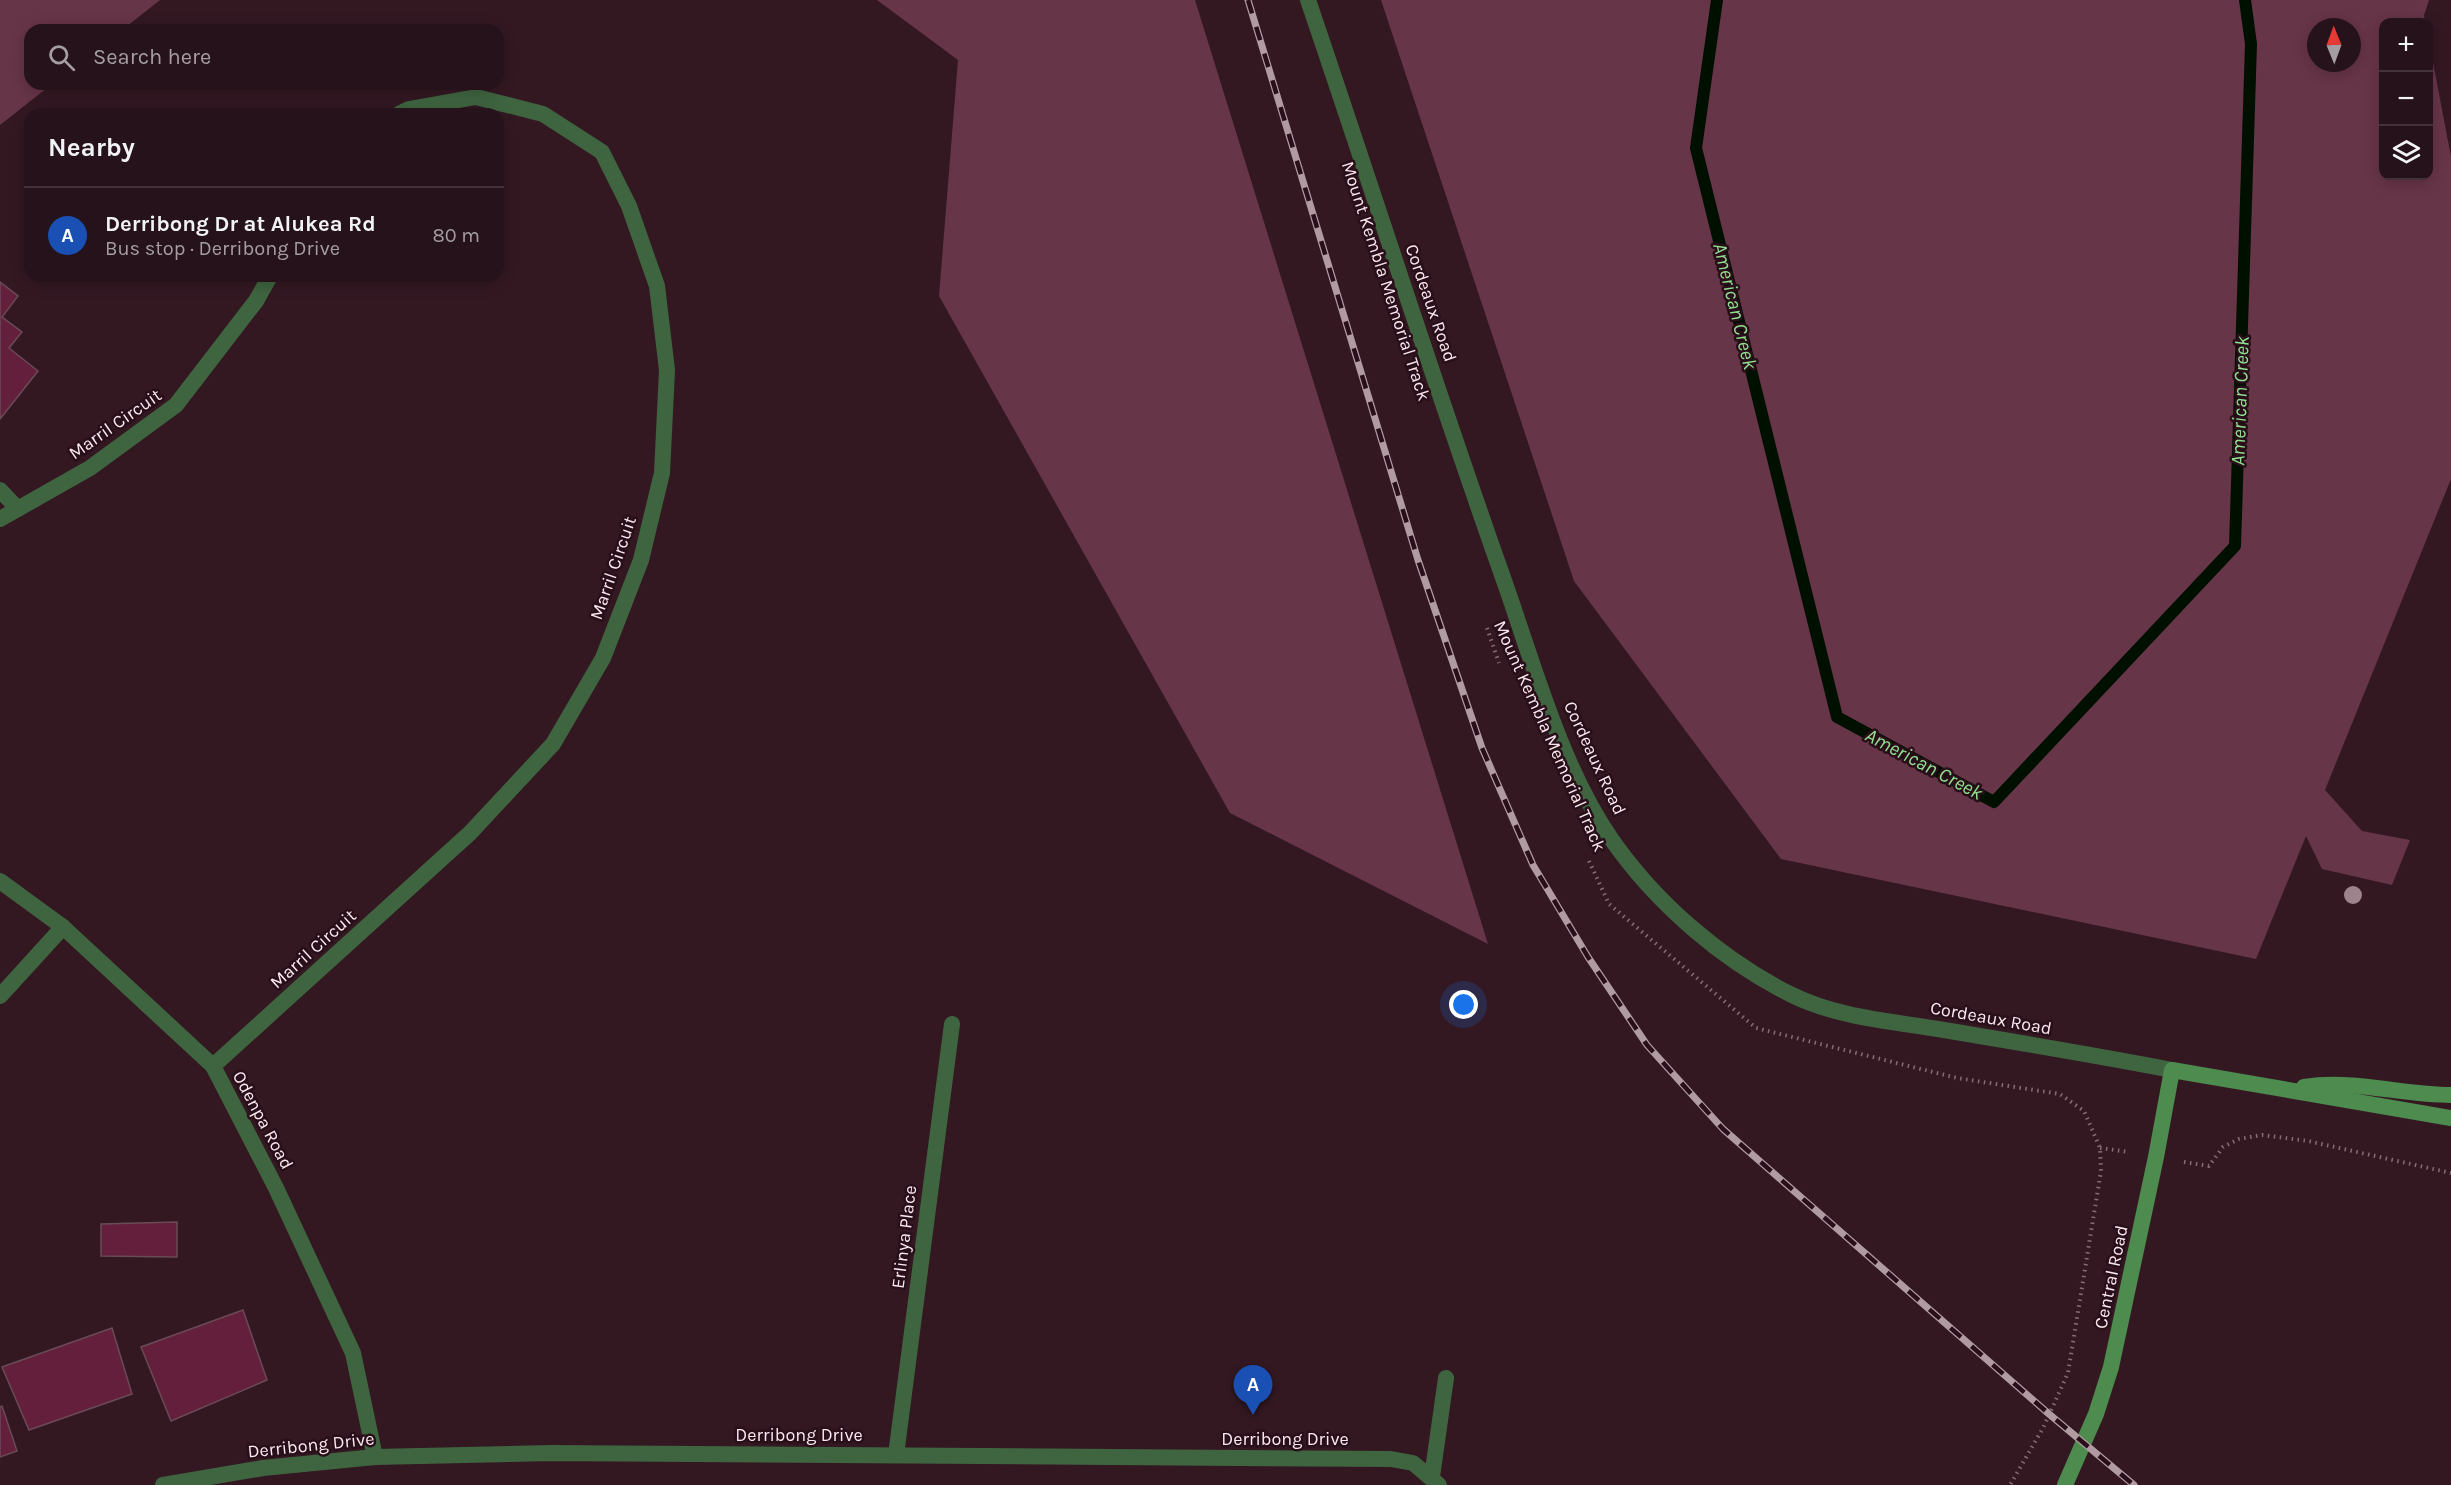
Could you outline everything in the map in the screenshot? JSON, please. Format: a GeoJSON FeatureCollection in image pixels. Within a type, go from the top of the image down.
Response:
{"type":"FeatureCollection","features":[{"type":"Feature","properties":{"kind":"main road","name":"Cordeaux Road"},"geometry":{"type":"LineString","coordinates":[[2172,1070],[2451,1118]]}},
{"type":"Feature","properties":{"kind":"main road","name":"Central Road"},"geometry":{"type":"LineString","coordinates":[[2065,1485],[2096,1414],[2111,1367],[2156,1157],[2172,1070]]}},
{"type":"Feature","properties":{"kind":"main road"},"geometry":{"type":"LineString","coordinates":[[2289,1089],[2328,1083],[2422,1095],[2451,1095]]}},
{"type":"Feature","properties":{"kind":"street","name":"Cordeaux Road"},"geometry":{"type":"LineString","coordinates":[[1308,0],[1486,530],[1559,734],[1586,795],[1611,838],[1641,878],[1686,922],[1763,980],[1794,996],[1850,1014],[2172,1070]]}},
{"type":"Feature","properties":{"kind":"street","name":"Marril Circuit"},"geometry":{"type":"LineString","coordinates":[[213,1066],[470,833],[553,744],[603,658],[641,561],[662,472],[667,370],[657,286],[629,206],[602,152],[543,114],[476,98],[415,108]]}},
{"type":"Feature","properties":{"kind":"street","name":"Marril Circuit"},"geometry":{"type":"LineString","coordinates":[[0,519],[90,468],[176,405],[256,301],[267,282]]}},
{"type":"Feature","properties":{"kind":"street"},"geometry":{"type":"LineString","coordinates":[[0,490],[18,509]]}},
{"type":"Feature","properties":{"kind":"street","name":"Odenpa Road"},"geometry":{"type":"LineString","coordinates":[[0,881],[63,927],[213,1066],[276,1188],[353,1353],[375,1457]]}},
{"type":"Feature","properties":{"kind":"street"},"geometry":{"type":"LineString","coordinates":[[0,996],[63,927]]}},
{"type":"Feature","properties":{"kind":"street","name":"Erlinya Place"},"geometry":{"type":"LineString","coordinates":[[896,1455],[951,1024]]}},
{"type":"Feature","properties":{"kind":"street"},"geometry":{"type":"LineString","coordinates":[[1435,1481],[1446,1378]]}},
{"type":"Feature","properties":{"kind":"street","name":"Derribong Drive"},"geometry":{"type":"LineString","coordinates":[[163,1485],[263,1468],[375,1457],[551,1453],[1391,1459],[1413,1463],[1435,1481]]}},
{"type":"Feature","properties":{"kind":"path","name":"Mount Kembla Memorial Track"},"geometry":{"type":"LineString","coordinates":[[1485,624],[1502,669]]}},
{"type":"Feature","properties":{"kind":"path","name":"Mount Kembla Memorial Track"},"geometry":{"type":"LineString","coordinates":[[1585,851],[1609,904],[1756,1028],[1957,1078],[2060,1094],[2084,1111],[2100,1148],[2101,1171],[2097,1209],[2068,1373],[2043,1428],[2010,1485]]}},
{"type":"Feature","properties":{"kind":"path"},"geometry":{"type":"LineString","coordinates":[[2209,1166],[2223,1147],[2239,1139],[2262,1135],[2308,1141],[2451,1173]]}},
{"type":"Feature","properties":{"kind":"shaded area"},"geometry":{"type":"Polygon","coordinates":[[[0,0],[160,0],[130,24],[24,24],[24,90],[44,90],[0,125],[0,0]]]}},
{"type":"Feature","properties":{"kind":"shaded area"},"geometry":{"type":"Polygon","coordinates":[[[877,0],[1195,0],[1488,944],[1230,813],[939,296],[958,60],[877,0]]]}},
{"type":"Feature","properties":{"kind":"shaded area"},"geometry":{"type":"Polygon","coordinates":[[[1381,0],[2429,0],[2424,18],[2379,18],[2379,180],[2433,180],[2433,62],[2451,157],[2451,479],[2325,790],[2362,831],[2410,840],[2392,885],[2322,869],[2306,836],[2256,959],[1781,859],[1574,581],[1381,0]]]}},
{"type":"Feature","properties":{"kind":"building"},"geometry":{"type":"Polygon","coordinates":[[[0,282],[18,296],[2,317],[22,332],[9,348],[38,371],[0,419],[0,282]]]}},
{"type":"Feature","properties":{"kind":"building"},"geometry":{"type":"Polygon","coordinates":[[[177,1222],[177,1257],[101,1256],[101,1224],[177,1222]]]}},
{"type":"Feature","properties":{"kind":"building"},"geometry":{"type":"Polygon","coordinates":[[[243,1310],[267,1380],[171,1421],[141,1347],[243,1310]]]}},
{"type":"Feature","properties":{"kind":"building"},"geometry":{"type":"Polygon","coordinates":[[[112,1328],[132,1394],[29,1430],[2,1367],[112,1328]]]}},
{"type":"Feature","properties":{"kind":"building"},"geometry":{"type":"Polygon","coordinates":[[[2,1406],[17,1451],[0,1457],[0,1407],[2,1406]]]}},
{"type":"Feature","properties":{"kind":"waterway","name":"American Creek"},"geometry":{"type":"LineString","coordinates":[[1717,0],[1696,148],[1837,717],[1994,802],[2235,546],[2251,44],[2245,0]]}},
{"type":"Feature","properties":{"kind":"railway"},"geometry":{"type":"LineString","coordinates":[[1248,0],[1418,560],[1482,748],[1533,865],[1588,957],[1647,1045],[1723,1129],[2049,1414],[2134,1485]]}},
{"type":"Feature","properties":{"kind":"place","name":"Derribong Dr at Alukea Rd"},"geometry":{"type":"Point","coordinates":[1253,1415]}}]}
